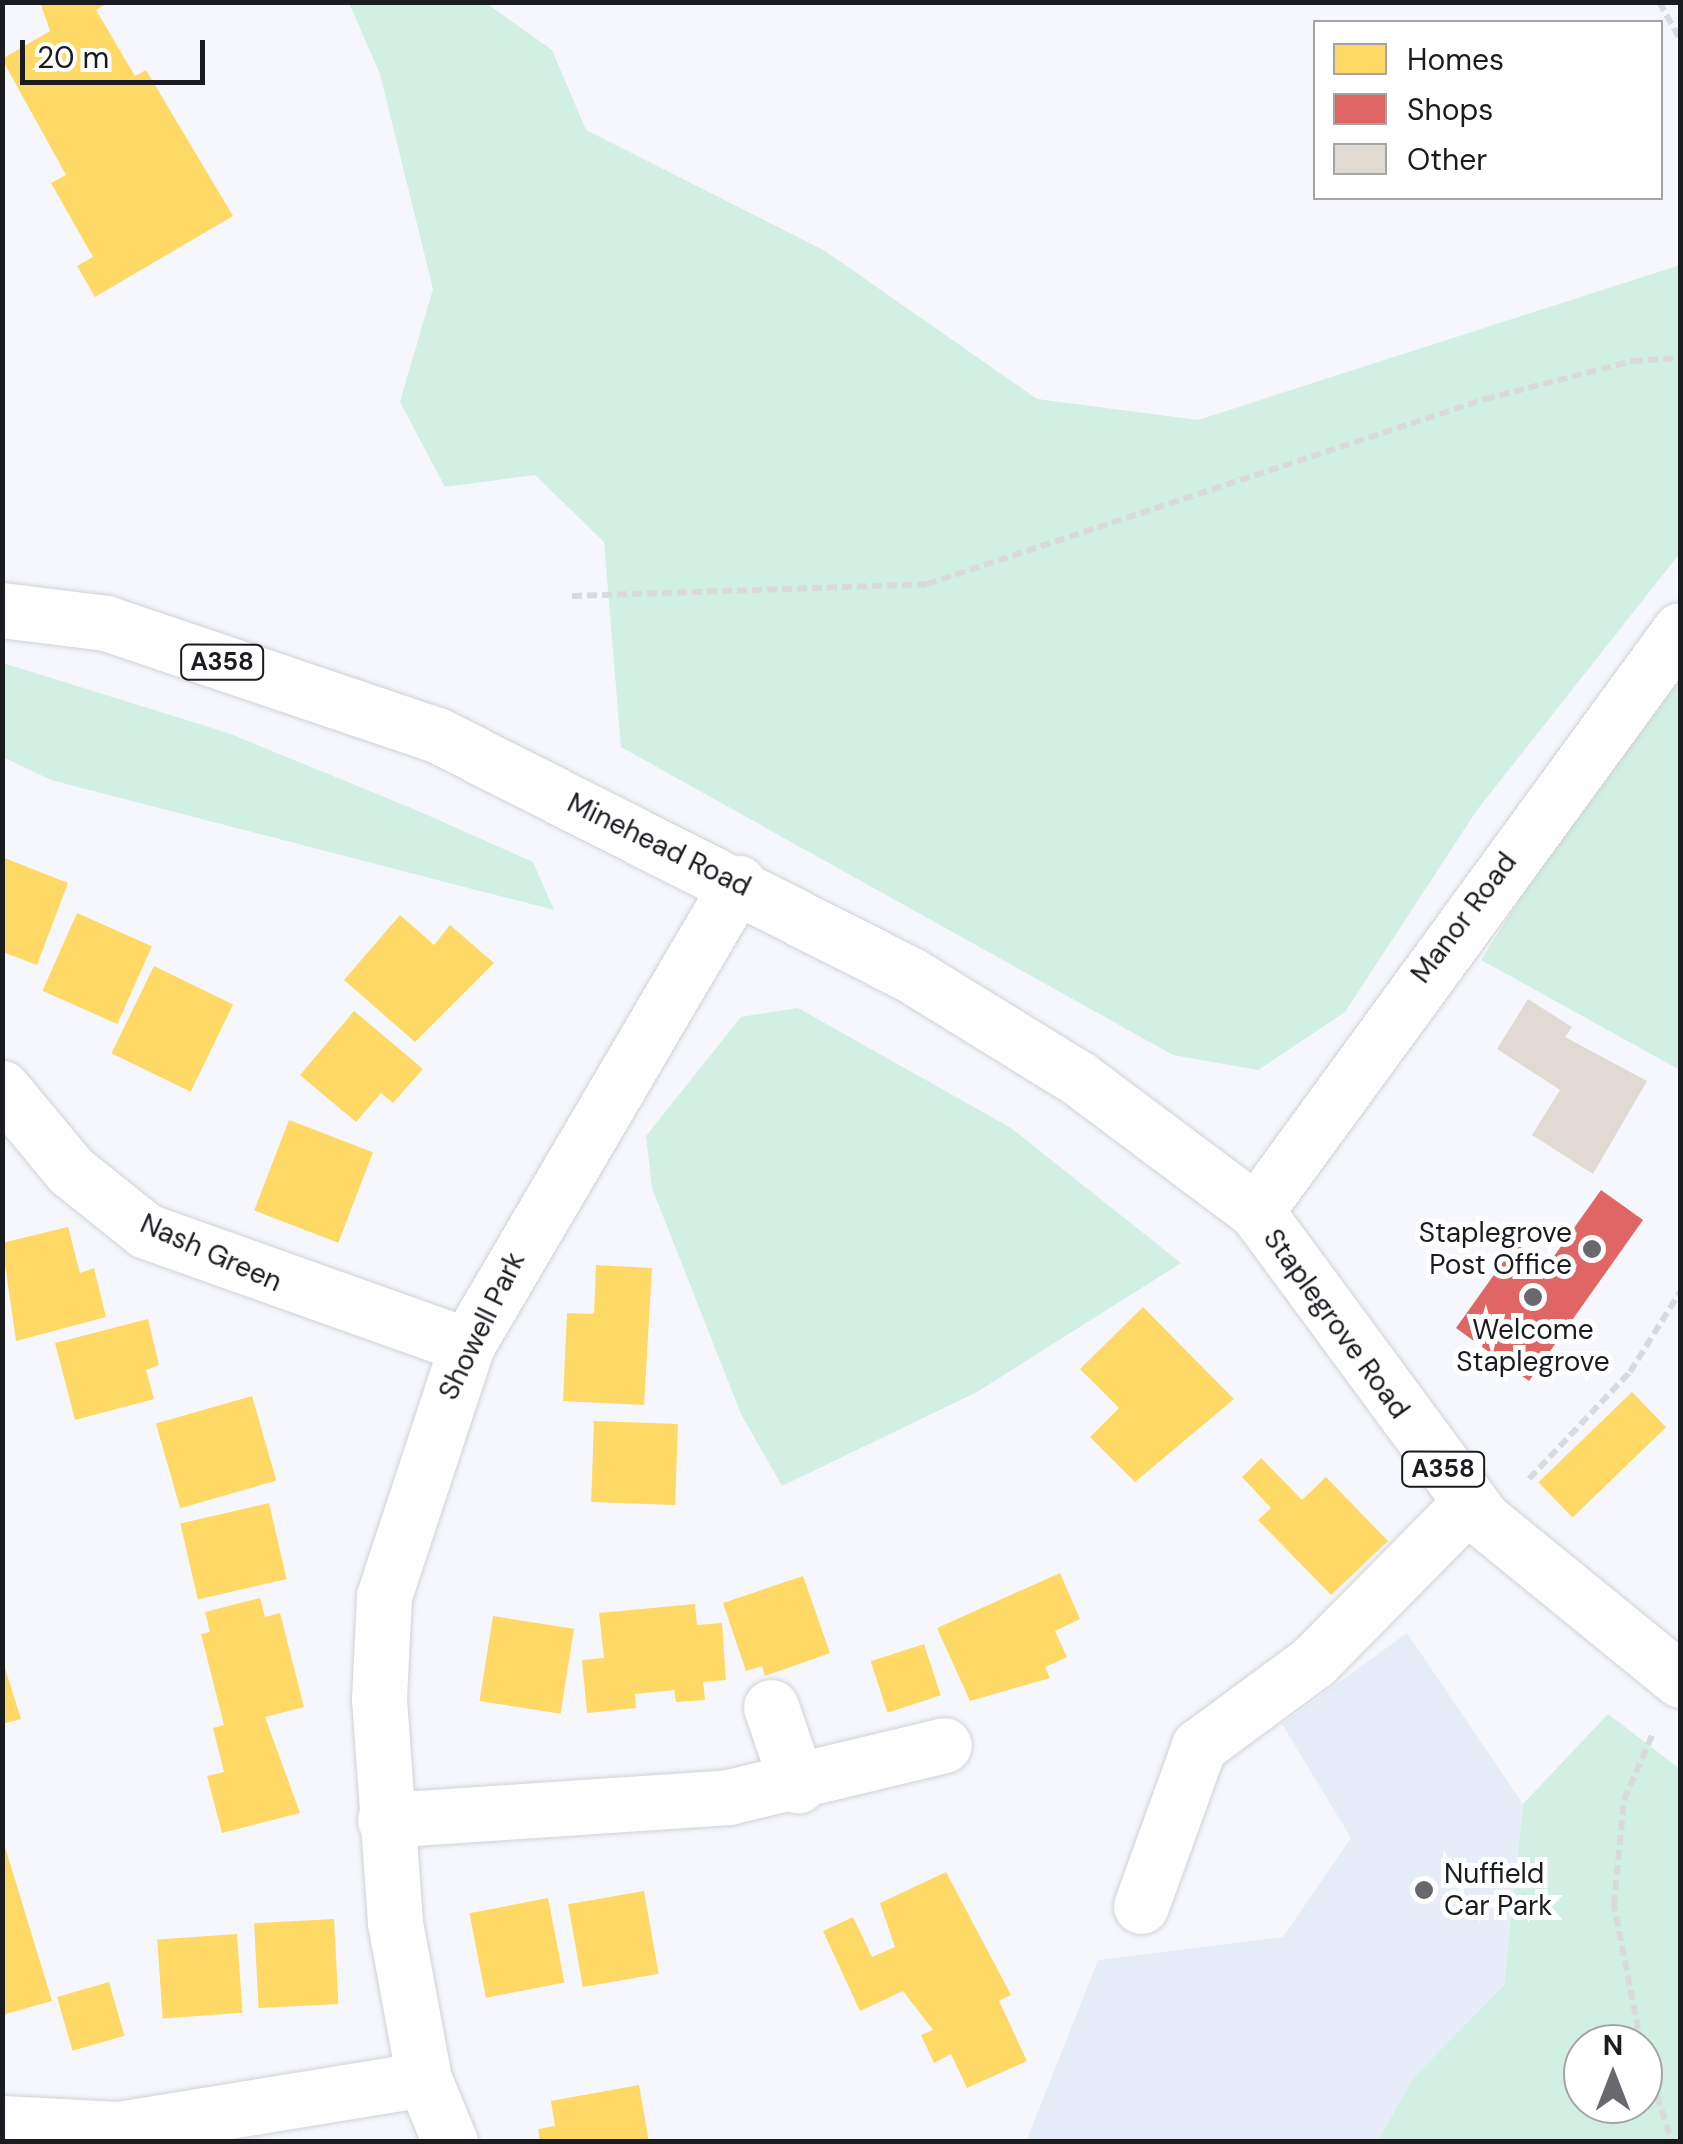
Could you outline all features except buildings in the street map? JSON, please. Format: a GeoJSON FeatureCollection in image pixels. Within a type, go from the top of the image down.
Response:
{"type":"FeatureCollection","features":[{"type":"Feature","properties":{"kind":"street","name":"Minehead Road"},"geometry":{"type":"LineString","coordinates":[[2,610],[106,623],[437,735],[738,883],[1078,1078],[1256,1211]]}},
{"type":"Feature","properties":{"kind":"street","name":"Manor Road"},"geometry":{"type":"LineString","coordinates":[[1256,1211],[1680,630]]}},
{"type":"Feature","properties":{"kind":"street","name":"Showell Park"},"geometry":{"type":"LineString","coordinates":[[450,2142],[424,2079],[385,1820],[384,1596],[467,1345],[738,883]]}},
{"type":"Feature","properties":{"kind":"street","name":"Nash Green"},"geometry":{"type":"LineString","coordinates":[[2,1088],[71,1170],[146,1231],[467,1345]]}},
{"type":"Feature","properties":{"kind":"street","name":"Staplegrove Road"},"geometry":{"type":"LineString","coordinates":[[1256,1211],[1476,1512],[1672,1699]]}},
{"type":"Feature","properties":{"kind":"street"},"geometry":{"type":"LineString","coordinates":[[1142,1906],[1199,1746],[1313,1662],[1476,1512]]}},
{"type":"Feature","properties":{"kind":"street"},"geometry":{"type":"LineString","coordinates":[[771,1707],[798,1786]]}},
{"type":"Feature","properties":{"kind":"street"},"geometry":{"type":"LineString","coordinates":[[385,1820],[798,1786],[944,1745]]}},
{"type":"Feature","properties":{"kind":"street"},"geometry":{"type":"LineString","coordinates":[[2,2122],[119,2129],[424,2079]]}},
{"type":"Feature","properties":{"kind":"path"},"geometry":{"type":"LineString","coordinates":[[1659,2],[1680,39]]}},
{"type":"Feature","properties":{"kind":"path"},"geometry":{"type":"LineString","coordinates":[[572,596],[928,584],[1485,399],[1633,361],[1680,358]]}},
{"type":"Feature","properties":{"kind":"path"},"geometry":{"type":"LineString","coordinates":[[1476,1512],[1630,1372],[1680,1292]]}},
{"type":"Feature","properties":{"kind":"path"},"geometry":{"type":"LineString","coordinates":[[1637,2024],[1614,1905],[1624,1800],[1672,1699]]}},
{"type":"Feature","properties":{"kind":"path"},"geometry":{"type":"LineString","coordinates":[[1663,2114],[1672,2142]]}},
{"type":"Feature","properties":{"kind":"shaded area","name":"Nuffield Car Park"},"geometry":{"type":"Polygon","coordinates":[[[1407,1633],[1523,1804],[1504,1985],[1413,2078],[1378,2141],[1026,2142],[1098,1960],[1283,1937],[1351,1838],[1282,1724],[1407,1633]]]}},
{"type":"Feature","properties":{"kind":"green space"},"geometry":{"type":"Polygon","coordinates":[[[349,3],[486,3],[552,50],[586,130],[825,251],[1037,399],[1198,420],[1680,265],[1680,553],[1477,810],[1345,1012],[1258,1070],[1173,1055],[621,747],[604,542],[535,475],[445,487],[400,402],[433,289],[380,74],[349,3]]]}},
{"type":"Feature","properties":{"kind":"green space"},"geometry":{"type":"Polygon","coordinates":[[[3,663],[228,733],[533,862],[554,910],[51,780],[3,757],[3,663]]]}},
{"type":"Feature","properties":{"kind":"green space"},"geometry":{"type":"Polygon","coordinates":[[[1680,668],[1680,1070],[1481,960],[1617,745],[1680,668]]]}},
{"type":"Feature","properties":{"kind":"green space"},"geometry":{"type":"Polygon","coordinates":[[[798,1008],[1011,1128],[1181,1263],[977,1392],[782,1486],[741,1414],[652,1188],[646,1136],[741,1017],[798,1008]]]}},
{"type":"Feature","properties":{"kind":"green space"},"geometry":{"type":"Polygon","coordinates":[[[1608,1714],[1680,1769],[1680,2141],[1378,2141],[1413,2078],[1504,1985],[1523,1804],[1608,1714]]]}},
{"type":"Feature","properties":{"kind":"place","name":"Staplegrove Post Office"},"geometry":{"type":"Point","coordinates":[1592,1249]}},
{"type":"Feature","properties":{"kind":"place","name":"Welcome Staplegrove"},"geometry":{"type":"Point","coordinates":[1533,1297]}},
{"type":"Feature","properties":{"kind":"place","name":"Nuffield Car Park"},"geometry":{"type":"Point","coordinates":[1424,1890]}}]}
